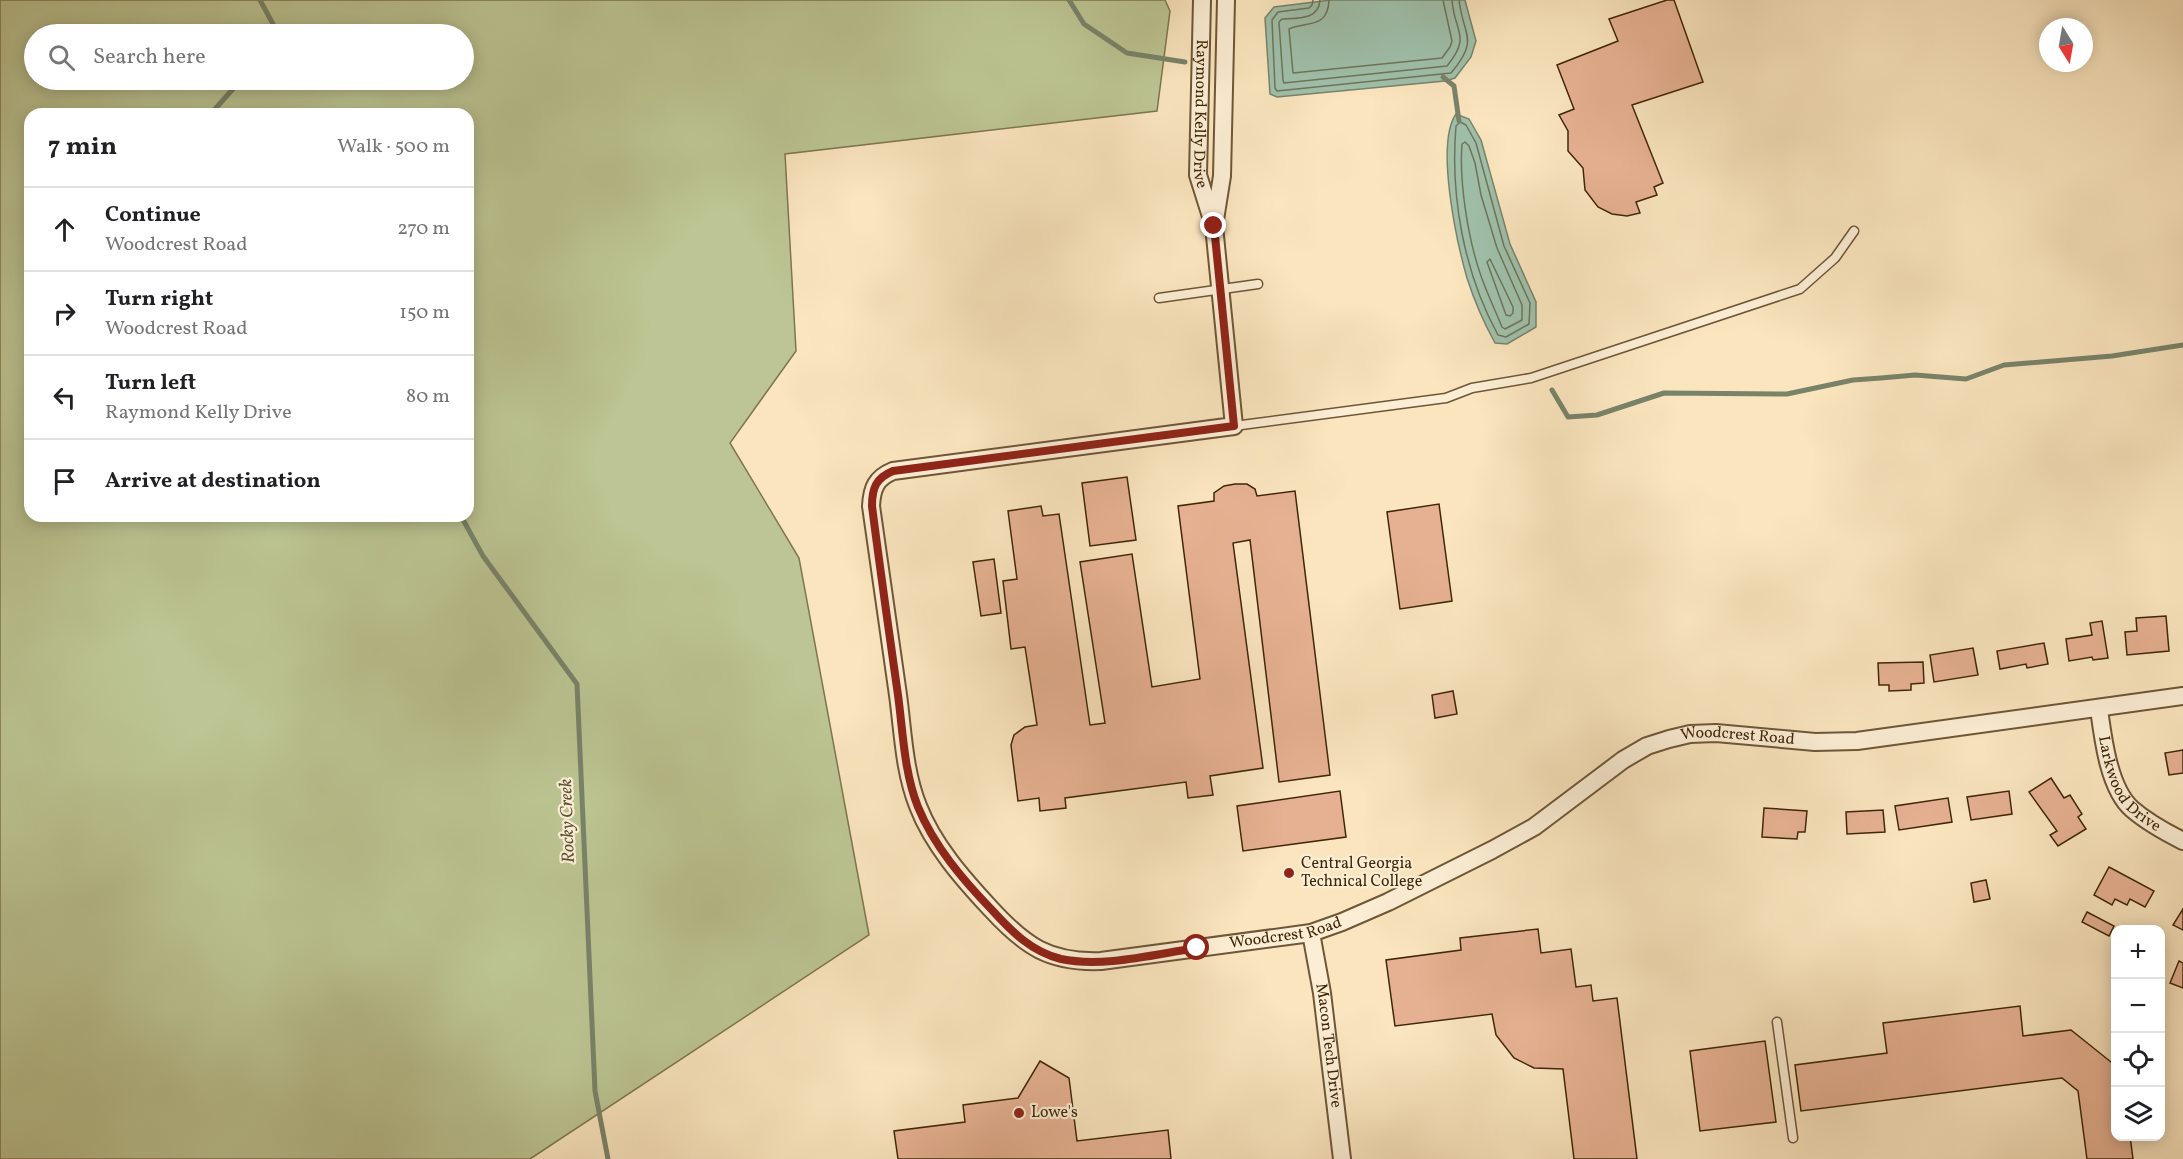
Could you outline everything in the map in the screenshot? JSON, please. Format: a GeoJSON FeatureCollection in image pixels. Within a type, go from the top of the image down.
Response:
{"type":"FeatureCollection","features":[{"type":"Feature","properties":{"kind":"street","name":"Raymond Kelly Drive"},"geometry":{"type":"LineString","coordinates":[[1202,0],[1198,175],[1214,226],[1234,426]]}},
{"type":"Feature","properties":{"kind":"street","name":"Raymond Kelly Drive"},"geometry":{"type":"LineString","coordinates":[[1214,226],[1222,176],[1226,0]]}},
{"type":"Feature","properties":{"kind":"street","name":"Woodcrest Road"},"geometry":{"type":"LineString","coordinates":[[1234,426],[893,471],[882,475],[872,493],[906,760],[917,805],[936,842],[974,892],[1014,934],[1036,950],[1058,958],[1079,962],[1101,961],[1311,933],[1388,902],[1492,850],[1534,827],[1623,760],[1647,746],[1690,734],[1716,733],[1815,742],[1857,741],[2183,696]]}},
{"type":"Feature","properties":{"kind":"street","name":"Larkwood Drive"},"geometry":{"type":"LineString","coordinates":[[2099,709],[2107,755],[2121,795],[2131,808],[2157,827],[2183,841]]}},
{"type":"Feature","properties":{"kind":"street","name":"Macon Tech Drive"},"geometry":{"type":"LineString","coordinates":[[1311,933],[1322,993],[1342,1159]]}},
{"type":"Feature","properties":{"kind":"lane"},"geometry":{"type":"LineString","coordinates":[[1234,426],[1446,399],[1472,388],[1531,378],[1800,289],[1835,258],[1854,231]]}},
{"type":"Feature","properties":{"kind":"lane"},"geometry":{"type":"LineString","coordinates":[[1159,298],[1258,284]]}},
{"type":"Feature","properties":{"kind":"lane"},"geometry":{"type":"LineString","coordinates":[[1777,1022],[1793,1138]]}},
{"type":"Feature","properties":{"kind":"shaded area"},"geometry":{"type":"Polygon","coordinates":[[[0,0],[1165,0],[1170,11],[1157,111],[785,154],[796,351],[730,443],[799,558],[869,935],[530,1159],[0,1159],[0,0]]]}},
{"type":"Feature","properties":{"kind":"water"},"geometry":{"type":"Polygon","coordinates":[[[1331,0],[1465,0],[1476,41],[1471,57],[1455,78],[1445,81],[1277,97],[1270,94],[1265,18],[1274,7],[1331,0]]]}},
{"type":"Feature","properties":{"kind":"water"},"geometry":{"type":"Polygon","coordinates":[[[1456,114],[1469,119],[1481,140],[1510,244],[1536,302],[1536,327],[1507,344],[1495,343],[1487,328],[1470,286],[1458,242],[1450,194],[1447,147],[1450,128],[1456,114]]]}},
{"type":"Feature","properties":{"kind":"building"},"geometry":{"type":"Polygon","coordinates":[[[1667,0],[1674,0],[1703,82],[1632,105],[1663,183],[1654,187],[1657,195],[1636,202],[1640,213],[1627,216],[1612,214],[1598,207],[1585,190],[1583,168],[1568,151],[1568,131],[1559,115],[1574,109],[1557,65],[1618,41],[1609,19],[1667,0]]]}},
{"type":"Feature","properties":{"kind":"building"},"geometry":{"type":"Polygon","coordinates":[[[1127,477],[1136,540],[1090,546],[1082,483],[1127,477]]]}},
{"type":"Feature","properties":{"kind":"building"},"geometry":{"type":"Polygon","coordinates":[[[1247,484],[1255,489],[1257,496],[1295,491],[1330,775],[1279,782],[1250,540],[1233,543],[1263,768],[1210,776],[1213,795],[1188,798],[1186,782],[1065,798],[1066,808],[1040,811],[1039,798],[1018,801],[1011,745],[1014,735],[1025,727],[1037,725],[1025,647],[1011,649],[1003,581],[1017,579],[1008,511],[1041,506],[1043,516],[1059,514],[1090,725],[1105,723],[1080,562],[1132,554],[1152,687],[1200,679],[1178,506],[1214,501],[1214,493],[1224,486],[1247,484]]]}},
{"type":"Feature","properties":{"kind":"building"},"geometry":{"type":"Polygon","coordinates":[[[1439,504],[1452,601],[1400,609],[1387,512],[1439,504]]]}},
{"type":"Feature","properties":{"kind":"building"},"geometry":{"type":"Polygon","coordinates":[[[994,559],[1001,613],[981,616],[973,562],[994,559]]]}},
{"type":"Feature","properties":{"kind":"building"},"geometry":{"type":"Polygon","coordinates":[[[2166,616],[2169,651],[2127,655],[2125,632],[2137,631],[2136,618],[2166,616]]]}},
{"type":"Feature","properties":{"kind":"building"},"geometry":{"type":"Polygon","coordinates":[[[2102,621],[2108,658],[2093,660],[2092,657],[2069,661],[2066,639],[2092,635],[2090,623],[2102,621]]]}},
{"type":"Feature","properties":{"kind":"building"},"geometry":{"type":"Polygon","coordinates":[[[2044,643],[2048,664],[2027,668],[2026,664],[2000,669],[1997,651],[2044,643]]]}},
{"type":"Feature","properties":{"kind":"building"},"geometry":{"type":"Polygon","coordinates":[[[1973,648],[1978,675],[1934,682],[1930,655],[1973,648]]]}},
{"type":"Feature","properties":{"kind":"building"},"geometry":{"type":"Polygon","coordinates":[[[1923,662],[1924,683],[1911,684],[1911,690],[1889,691],[1889,685],[1879,685],[1878,663],[1923,662]]]}},
{"type":"Feature","properties":{"kind":"building"},"geometry":{"type":"Polygon","coordinates":[[[1453,691],[1457,714],[1435,718],[1432,695],[1453,691]]]}},
{"type":"Feature","properties":{"kind":"building"},"geometry":{"type":"Polygon","coordinates":[[[2183,750],[2183,773],[2169,775],[2165,753],[2183,750]]]}},
{"type":"Feature","properties":{"kind":"building"},"geometry":{"type":"Polygon","coordinates":[[[2051,778],[2064,798],[2070,795],[2082,814],[2078,817],[2086,829],[2058,846],[2050,835],[2057,831],[2029,792],[2051,778]]]}},
{"type":"Feature","properties":{"kind":"building"},"geometry":{"type":"Polygon","coordinates":[[[1340,791],[1346,837],[1243,851],[1237,806],[1340,791]]]}},
{"type":"Feature","properties":{"kind":"building"},"geometry":{"type":"Polygon","coordinates":[[[2009,791],[2012,814],[1971,820],[1967,797],[2009,791]]]}},
{"type":"Feature","properties":{"kind":"building"},"geometry":{"type":"Polygon","coordinates":[[[1948,798],[1952,822],[1899,830],[1895,806],[1948,798]]]}},
{"type":"Feature","properties":{"kind":"building"},"geometry":{"type":"Polygon","coordinates":[[[1764,808],[1807,811],[1805,832],[1798,832],[1797,839],[1762,837],[1764,808]]]}},
{"type":"Feature","properties":{"kind":"building"},"geometry":{"type":"Polygon","coordinates":[[[1883,810],[1885,832],[1847,834],[1846,812],[1883,810]]]}},
{"type":"Feature","properties":{"kind":"building"},"geometry":{"type":"Polygon","coordinates":[[[2109,867],[2154,891],[2145,907],[2130,899],[2127,905],[2115,899],[2112,905],[2094,895],[2109,867]]]}},
{"type":"Feature","properties":{"kind":"building"},"geometry":{"type":"Polygon","coordinates":[[[1986,880],[1990,899],[1974,902],[1971,883],[1986,880]]]}},
{"type":"Feature","properties":{"kind":"building"},"geometry":{"type":"Polygon","coordinates":[[[2183,909],[2183,930],[2173,925],[2183,909]]]}},
{"type":"Feature","properties":{"kind":"building"},"geometry":{"type":"Polygon","coordinates":[[[2087,912],[2112,925],[2111,932],[2109,936],[2082,922],[2087,912]]]}},
{"type":"Feature","properties":{"kind":"building"},"geometry":{"type":"Polygon","coordinates":[[[1538,929],[1541,953],[1571,949],[1576,987],[1591,985],[1593,1001],[1617,998],[1637,1159],[1574,1159],[1563,1069],[1534,1068],[1514,1058],[1496,1035],[1492,1014],[1395,1026],[1386,960],[1461,950],[1460,938],[1538,929]]]}},
{"type":"Feature","properties":{"kind":"building"},"geometry":{"type":"Polygon","coordinates":[[[2179,961],[2183,963],[2183,988],[2170,983],[2179,961]]]}},
{"type":"Feature","properties":{"kind":"building"},"geometry":{"type":"Polygon","coordinates":[[[2020,1006],[2023,1036],[2071,1030],[2111,1062],[2111,1141],[2131,1141],[2133,1159],[2087,1159],[2078,1091],[2062,1078],[1801,1111],[1795,1065],[1887,1053],[1883,1023],[2020,1006]]]}},
{"type":"Feature","properties":{"kind":"building"},"geometry":{"type":"Polygon","coordinates":[[[1765,1041],[1776,1122],[1700,1131],[1690,1051],[1765,1041]]]}},
{"type":"Feature","properties":{"kind":"building","name":"Lowe's"},"geometry":{"type":"Polygon","coordinates":[[[1040,1061],[1069,1078],[1077,1141],[1168,1130],[1171,1159],[898,1159],[894,1131],[965,1122],[963,1105],[1018,1098],[1040,1061]]]}},
{"type":"Feature","properties":{"kind":"waterway","name":"Rocky Creek"},"geometry":{"type":"LineString","coordinates":[[260,0],[273,24]]}},
{"type":"Feature","properties":{"kind":"waterway"},"geometry":{"type":"LineString","coordinates":[[1069,0],[1084,24],[1127,53],[1185,62]]}},
{"type":"Feature","properties":{"kind":"waterway"},"geometry":{"type":"LineString","coordinates":[[1443,77],[1454,86],[1459,121]]}},
{"type":"Feature","properties":{"kind":"waterway","name":"Rocky Creek"},"geometry":{"type":"LineString","coordinates":[[216,108],[232,90]]}},
{"type":"Feature","properties":{"kind":"waterway"},"geometry":{"type":"LineString","coordinates":[[1552,390],[1568,417],[1597,415],[1664,393],[1787,394],[1853,380],[1915,375],[1966,379],[2004,365],[2112,356],[2183,345]]}},
{"type":"Feature","properties":{"kind":"waterway","name":"Rocky Creek"},"geometry":{"type":"LineString","coordinates":[[464,522],[483,556],[577,684],[595,1091],[608,1159]]}},
{"type":"Feature","properties":{"kind":"place","name":"Central Georgia Technical College"},"geometry":{"type":"Point","coordinates":[1289,873]}},
{"type":"Feature","properties":{"kind":"place","name":"Lowe's"},"geometry":{"type":"Point","coordinates":[1019,1113]}},
{"type":"Feature","properties":{"kind":"route"},"geometry":{"type":"LineString","coordinates":[[1197,948],[1079,962],[1036,950],[1014,934],[974,892],[936,842],[917,805],[906,760],[872,493],[882,475],[893,471],[1234,426],[1214,226]]}}]}
